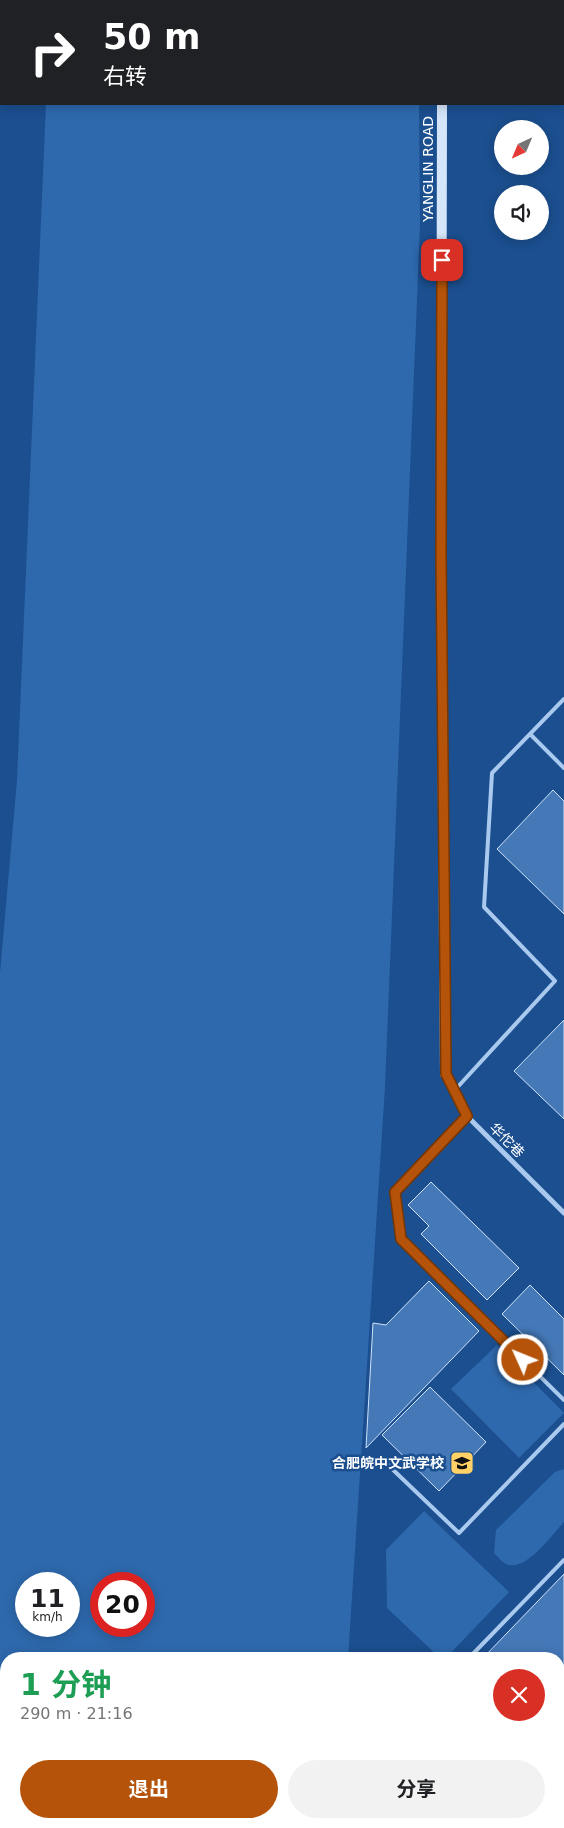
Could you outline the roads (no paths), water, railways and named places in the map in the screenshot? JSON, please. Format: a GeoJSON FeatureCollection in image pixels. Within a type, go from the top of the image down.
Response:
{"type":"FeatureCollection","features":[{"type":"Feature","properties":{"kind":"street","name":"YANGLIN ROAD"},"geometry":{"type":"LineString","coordinates":[[442,105],[441,563],[446,1074]]}},
{"type":"Feature","properties":{"kind":"street","name":"华佗巷"},"geometry":{"type":"LineString","coordinates":[[446,1074],[467,1116],[564,1213]]}},
{"type":"Feature","properties":{"kind":"lane"},"geometry":{"type":"LineString","coordinates":[[454,1091],[555,981],[484,907],[492,773],[564,699]]}},
{"type":"Feature","properties":{"kind":"lane"},"geometry":{"type":"LineString","coordinates":[[530,734],[564,768]]}},
{"type":"Feature","properties":{"kind":"lane"},"geometry":{"type":"LineString","coordinates":[[467,1116],[395,1192],[401,1239],[564,1400]]}},
{"type":"Feature","properties":{"kind":"lane"},"geometry":{"type":"LineString","coordinates":[[387,1464],[459,1533],[564,1424]]}},
{"type":"Feature","properties":{"kind":"lane"},"geometry":{"type":"LineString","coordinates":[[475,1652],[564,1560]]}},
{"type":"Feature","properties":{"kind":"place","name":"合肥皖中文武学校"},"geometry":{"type":"Point","coordinates":[462,1463]}}]}
